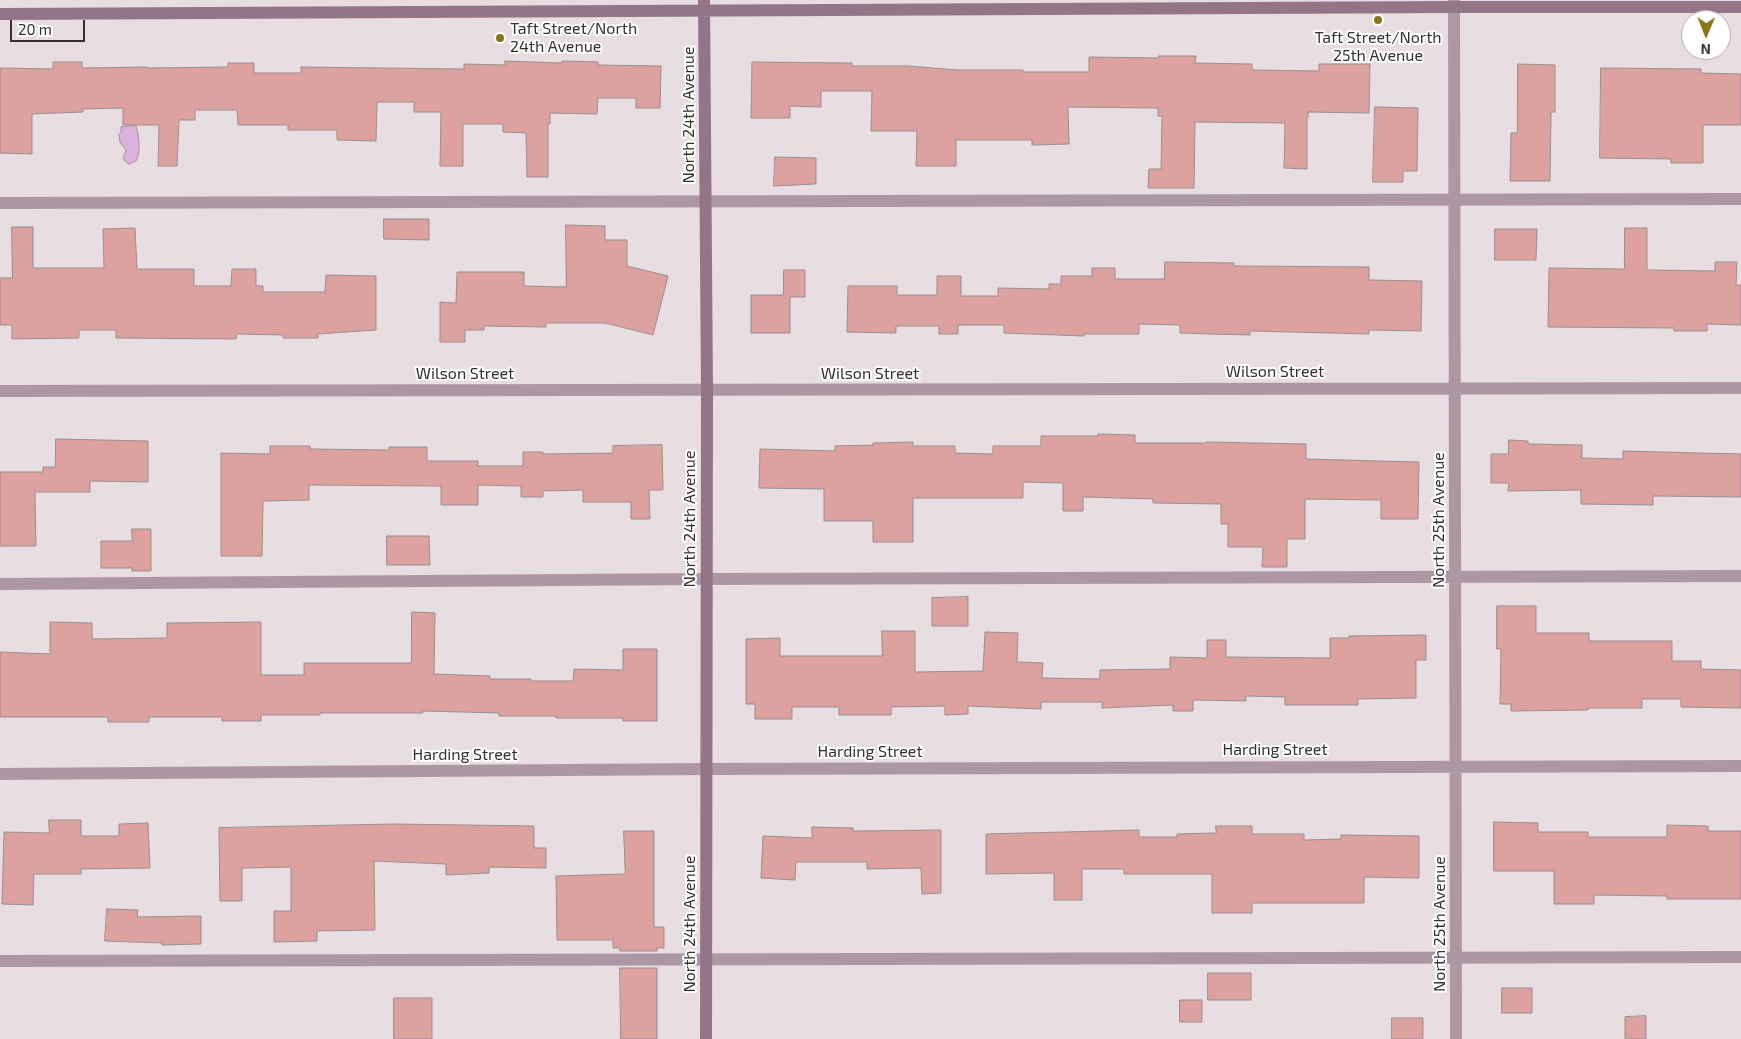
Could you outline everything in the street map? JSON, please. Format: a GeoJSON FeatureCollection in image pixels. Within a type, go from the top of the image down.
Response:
{"type":"FeatureCollection","features":[{"type":"Feature","properties":{"kind":"street"},"geometry":{"type":"LineString","coordinates":[[0,14],[704,5],[1454,4],[1741,7]]}},
{"type":"Feature","properties":{"kind":"street","name":"North 25th Avenue"},"geometry":{"type":"LineString","coordinates":[[1454,4],[1454,387],[1457,765],[1456,1039]]}},
{"type":"Feature","properties":{"kind":"street","name":"North 24th Avenue"},"geometry":{"type":"LineString","coordinates":[[704,5],[707,390],[706,1039]]}},
{"type":"Feature","properties":{"kind":"street"},"geometry":{"type":"LineString","coordinates":[[0,203],[1741,199]]}},
{"type":"Feature","properties":{"kind":"street","name":"Wilson Street"},"geometry":{"type":"LineString","coordinates":[[0,391],[1741,388]]}},
{"type":"Feature","properties":{"kind":"street"},"geometry":{"type":"LineString","coordinates":[[0,584],[706,579],[1741,576]]}},
{"type":"Feature","properties":{"kind":"street","name":"Harding Street"},"geometry":{"type":"LineString","coordinates":[[0,774],[1457,765],[1741,766]]}},
{"type":"Feature","properties":{"kind":"street"},"geometry":{"type":"LineString","coordinates":[[0,961],[1741,957]]}},
{"type":"Feature","properties":{"kind":"shaded area"},"geometry":{"type":"Polygon","coordinates":[[[136,126],[139,139],[139,153],[136,161],[129,164],[123,158],[126,150],[120,142],[119,134],[121,133],[121,127],[136,126]]]}},
{"type":"Feature","properties":{"kind":"building"},"geometry":{"type":"Polygon","coordinates":[[[1159,56],[1196,56],[1195,63],[1252,64],[1252,70],[1319,71],[1319,64],[1370,64],[1369,113],[1308,112],[1307,169],[1284,168],[1285,123],[1195,122],[1194,188],[1148,188],[1149,169],[1161,169],[1162,116],[1158,116],[1158,108],[1068,107],[1069,144],[1032,145],[1032,140],[956,140],[956,166],[916,166],[917,131],[871,131],[872,91],[821,91],[821,107],[790,106],[790,118],[751,118],[752,62],[852,63],[852,66],[908,66],[958,70],[1023,70],[1023,72],[1089,72],[1089,57],[1159,58],[1159,56]]]}},
{"type":"Feature","properties":{"kind":"building"},"geometry":{"type":"Polygon","coordinates":[[[505,61],[598,62],[598,65],[661,66],[660,108],[636,108],[636,98],[598,98],[597,114],[550,113],[550,124],[548,124],[548,177],[527,177],[526,133],[503,132],[503,124],[463,124],[463,166],[440,166],[441,112],[414,112],[414,102],[377,102],[376,141],[337,140],[337,130],[288,130],[288,125],[238,125],[237,110],[195,110],[195,120],[179,120],[177,166],[158,166],[159,125],[123,125],[123,108],[83,109],[83,112],[32,114],[32,154],[0,153],[0,68],[53,69],[53,62],[82,62],[82,68],[228,67],[228,63],[254,63],[254,73],[301,73],[301,67],[464,69],[464,64],[505,65],[505,61]]]}},
{"type":"Feature","properties":{"kind":"building"},"geometry":{"type":"Polygon","coordinates":[[[1518,64],[1555,65],[1555,112],[1551,112],[1550,181],[1510,181],[1511,133],[1517,133],[1518,64]]]}},
{"type":"Feature","properties":{"kind":"building"},"geometry":{"type":"Polygon","coordinates":[[[1601,68],[1701,69],[1701,73],[1741,74],[1741,125],[1703,125],[1703,163],[1671,163],[1671,159],[1600,158],[1601,68]]]}},
{"type":"Feature","properties":{"kind":"building"},"geometry":{"type":"Polygon","coordinates":[[[1375,107],[1418,108],[1417,171],[1403,171],[1403,182],[1373,182],[1375,107]]]}},
{"type":"Feature","properties":{"kind":"building"},"geometry":{"type":"Polygon","coordinates":[[[775,157],[816,158],[816,184],[774,186],[775,157]]]}},
{"type":"Feature","properties":{"kind":"building"},"geometry":{"type":"Polygon","coordinates":[[[384,219],[429,219],[429,240],[384,239],[384,219]]]}},
{"type":"Feature","properties":{"kind":"building"},"geometry":{"type":"Polygon","coordinates":[[[566,225],[605,226],[605,240],[627,240],[627,266],[668,276],[653,335],[605,323],[546,323],[546,327],[484,326],[484,330],[465,330],[465,342],[440,342],[440,302],[456,303],[457,272],[524,272],[524,286],[566,287],[566,225]]]}},
{"type":"Feature","properties":{"kind":"building"},"geometry":{"type":"Polygon","coordinates":[[[12,227],[33,227],[33,268],[104,268],[103,229],[135,228],[137,269],[194,269],[194,286],[231,286],[232,269],[256,269],[256,286],[263,286],[263,292],[325,292],[326,275],[376,276],[376,330],[318,334],[318,338],[283,338],[283,335],[237,334],[236,339],[116,338],[116,330],[79,330],[79,338],[12,339],[12,325],[0,325],[0,278],[12,278],[12,227]]]}},
{"type":"Feature","properties":{"kind":"building"},"geometry":{"type":"Polygon","coordinates":[[[1625,228],[1647,228],[1647,270],[1715,271],[1715,262],[1737,262],[1736,285],[1741,285],[1741,325],[1707,324],[1707,331],[1674,331],[1674,328],[1548,327],[1549,268],[1624,269],[1625,228]]]}},
{"type":"Feature","properties":{"kind":"building"},"geometry":{"type":"Polygon","coordinates":[[[1495,229],[1537,229],[1536,260],[1495,260],[1495,229]]]}},
{"type":"Feature","properties":{"kind":"building"},"geometry":{"type":"Polygon","coordinates":[[[1165,262],[1234,263],[1234,266],[1369,267],[1369,280],[1422,281],[1421,331],[1369,330],[1369,334],[1250,331],[1250,335],[1180,333],[1180,325],[1139,324],[1139,334],[1084,334],[1084,336],[1004,333],[1004,325],[961,325],[958,326],[958,334],[939,334],[939,326],[896,326],[896,333],[847,332],[848,286],[897,286],[897,295],[937,295],[937,276],[961,276],[961,296],[998,296],[998,288],[1049,289],[1049,284],[1061,284],[1061,276],[1092,276],[1092,268],[1115,268],[1115,279],[1164,279],[1165,262]]]}},
{"type":"Feature","properties":{"kind":"building"},"geometry":{"type":"Polygon","coordinates":[[[784,270],[805,270],[805,297],[790,297],[790,333],[751,333],[751,295],[783,295],[784,270]]]}},
{"type":"Feature","properties":{"kind":"building"},"geometry":{"type":"Polygon","coordinates":[[[1098,434],[1135,435],[1135,443],[1306,444],[1306,459],[1419,462],[1418,519],[1381,519],[1381,500],[1305,499],[1305,539],[1287,539],[1287,567],[1262,567],[1263,547],[1228,547],[1228,524],[1221,524],[1221,504],[1153,503],[1153,499],[1083,497],[1083,511],[1063,511],[1063,483],[1023,482],[1023,498],[913,498],[913,542],[873,542],[873,521],[824,521],[824,489],[759,488],[760,449],[835,451],[835,446],[913,442],[913,446],[955,446],[955,453],[993,454],[993,446],[1041,446],[1041,436],[1098,436],[1098,434]]]}},
{"type":"Feature","properties":{"kind":"building"},"geometry":{"type":"Polygon","coordinates":[[[56,439],[148,441],[148,482],[90,481],[90,492],[35,492],[36,546],[0,546],[0,472],[43,472],[43,467],[55,467],[56,439]]]}},
{"type":"Feature","properties":{"kind":"building"},"geometry":{"type":"Polygon","coordinates":[[[1509,440],[1528,441],[1528,444],[1582,445],[1582,458],[1623,459],[1623,451],[1741,454],[1741,497],[1653,496],[1653,505],[1581,504],[1581,490],[1508,491],[1509,483],[1491,483],[1491,454],[1508,454],[1509,440]]]}},
{"type":"Feature","properties":{"kind":"building"},"geometry":{"type":"Polygon","coordinates":[[[662,445],[663,490],[649,490],[650,519],[631,519],[631,502],[583,502],[583,490],[543,491],[543,497],[521,497],[521,486],[478,485],[478,505],[441,505],[441,486],[309,485],[309,500],[263,501],[262,556],[221,556],[221,453],[270,454],[270,446],[310,446],[310,449],[389,450],[389,447],[427,447],[427,461],[478,461],[478,466],[523,466],[523,452],[543,452],[543,454],[613,453],[613,446],[662,445]]]}},
{"type":"Feature","properties":{"kind":"building"},"geometry":{"type":"Polygon","coordinates":[[[132,529],[151,529],[151,571],[132,571],[132,568],[101,568],[101,541],[132,541],[132,529]]]}},
{"type":"Feature","properties":{"kind":"building"},"geometry":{"type":"Polygon","coordinates":[[[387,536],[429,536],[430,565],[387,565],[387,536]]]}},
{"type":"Feature","properties":{"kind":"building"},"geometry":{"type":"Polygon","coordinates":[[[968,597],[968,626],[932,626],[932,598],[968,597]]]}},
{"type":"Feature","properties":{"kind":"building"},"geometry":{"type":"Polygon","coordinates":[[[1497,606],[1536,606],[1536,633],[1589,633],[1589,641],[1672,641],[1672,661],[1701,661],[1701,669],[1741,670],[1741,708],[1681,707],[1681,699],[1642,699],[1642,708],[1511,711],[1511,704],[1500,704],[1501,649],[1497,649],[1497,606]]]}},
{"type":"Feature","properties":{"kind":"building"},"geometry":{"type":"Polygon","coordinates":[[[412,612],[435,613],[434,674],[490,676],[490,679],[573,681],[574,669],[623,670],[623,649],[657,649],[657,721],[623,721],[623,718],[499,716],[499,713],[423,711],[423,713],[261,715],[261,721],[222,721],[222,717],[149,717],[149,722],[108,722],[108,717],[0,717],[0,652],[50,654],[50,622],[92,623],[92,639],[167,638],[167,623],[261,622],[261,675],[304,675],[304,663],[411,663],[412,612]]]}},
{"type":"Feature","properties":{"kind":"building"},"geometry":{"type":"Polygon","coordinates":[[[882,631],[915,631],[915,672],[983,671],[985,632],[1018,633],[1017,662],[1043,663],[1042,678],[1100,679],[1100,670],[1170,669],[1170,657],[1207,658],[1207,640],[1226,640],[1226,657],[1330,658],[1330,638],[1426,635],[1426,660],[1416,660],[1416,698],[1358,699],[1358,705],[1285,705],[1285,697],[1246,696],[1246,701],[1193,700],[1193,711],[1173,711],[1173,705],[1102,708],[1102,702],[1041,702],[1041,709],[968,706],[968,714],[945,715],[945,706],[891,707],[891,715],[839,715],[839,707],[792,707],[792,719],[755,719],[755,704],[746,704],[746,639],[780,638],[780,656],[882,656],[882,631]]]}},
{"type":"Feature","properties":{"kind":"building"},"geometry":{"type":"Polygon","coordinates":[[[49,820],[81,820],[81,836],[119,836],[119,824],[148,823],[150,868],[81,869],[81,874],[34,874],[33,905],[2,904],[4,832],[49,833],[49,820]]]}},
{"type":"Feature","properties":{"kind":"building"},"geometry":{"type":"Polygon","coordinates":[[[1494,822],[1538,823],[1538,832],[1588,832],[1588,837],[1667,837],[1667,825],[1708,826],[1708,831],[1741,831],[1741,899],[1667,899],[1667,896],[1594,895],[1594,904],[1554,904],[1554,871],[1494,871],[1494,822]]]}},
{"type":"Feature","properties":{"kind":"building"},"geometry":{"type":"Polygon","coordinates":[[[394,824],[534,826],[534,848],[546,848],[546,868],[489,867],[489,873],[446,875],[446,864],[374,861],[375,930],[317,931],[317,941],[274,942],[274,911],[291,911],[291,867],[242,868],[242,901],[220,901],[219,828],[394,824]]]}},
{"type":"Feature","properties":{"kind":"building"},"geometry":{"type":"Polygon","coordinates":[[[1216,826],[1252,826],[1252,834],[1304,834],[1304,840],[1341,839],[1341,835],[1419,836],[1419,878],[1364,877],[1364,903],[1252,903],[1252,913],[1212,913],[1212,874],[1124,874],[1124,869],[1082,869],[1082,900],[1054,900],[1054,873],[986,874],[986,834],[1139,830],[1139,837],[1177,837],[1177,834],[1216,833],[1216,826]]]}},
{"type":"Feature","properties":{"kind":"building"},"geometry":{"type":"Polygon","coordinates":[[[812,827],[853,828],[853,831],[941,830],[941,893],[922,894],[921,868],[867,869],[867,862],[796,862],[795,880],[761,878],[763,836],[812,838],[812,827]]]}},
{"type":"Feature","properties":{"kind":"building"},"geometry":{"type":"Polygon","coordinates":[[[624,831],[654,831],[654,927],[664,927],[664,948],[657,948],[657,951],[620,951],[620,948],[613,948],[613,940],[557,940],[556,876],[625,874],[624,831]]]}},
{"type":"Feature","properties":{"kind":"building"},"geometry":{"type":"Polygon","coordinates":[[[107,909],[138,910],[137,917],[201,916],[201,944],[162,945],[162,943],[105,941],[107,909]]]}},
{"type":"Feature","properties":{"kind":"building"},"geometry":{"type":"Polygon","coordinates":[[[620,968],[657,968],[657,1039],[621,1039],[620,968]]]}},
{"type":"Feature","properties":{"kind":"building"},"geometry":{"type":"Polygon","coordinates":[[[1208,973],[1251,973],[1251,1000],[1208,1000],[1208,973]]]}},
{"type":"Feature","properties":{"kind":"building"},"geometry":{"type":"Polygon","coordinates":[[[1502,988],[1532,988],[1532,1013],[1502,1013],[1502,988]]]}},
{"type":"Feature","properties":{"kind":"building"},"geometry":{"type":"Polygon","coordinates":[[[394,998],[432,998],[432,1039],[394,1039],[394,998]]]}},
{"type":"Feature","properties":{"kind":"building"},"geometry":{"type":"Polygon","coordinates":[[[1180,1000],[1202,1000],[1202,1022],[1180,1022],[1180,1000]]]}},
{"type":"Feature","properties":{"kind":"building"},"geometry":{"type":"Polygon","coordinates":[[[1646,1016],[1646,1039],[1625,1039],[1625,1017],[1646,1016]]]}},
{"type":"Feature","properties":{"kind":"building"},"geometry":{"type":"Polygon","coordinates":[[[1392,1018],[1423,1018],[1423,1039],[1392,1039],[1392,1018]]]}},
{"type":"Feature","properties":{"kind":"place","name":"Taft Street/North 25th Avenue"},"geometry":{"type":"Point","coordinates":[1378,20]}},
{"type":"Feature","properties":{"kind":"place","name":"Taft Street/North 24th Avenue"},"geometry":{"type":"Point","coordinates":[500,38]}}]}
